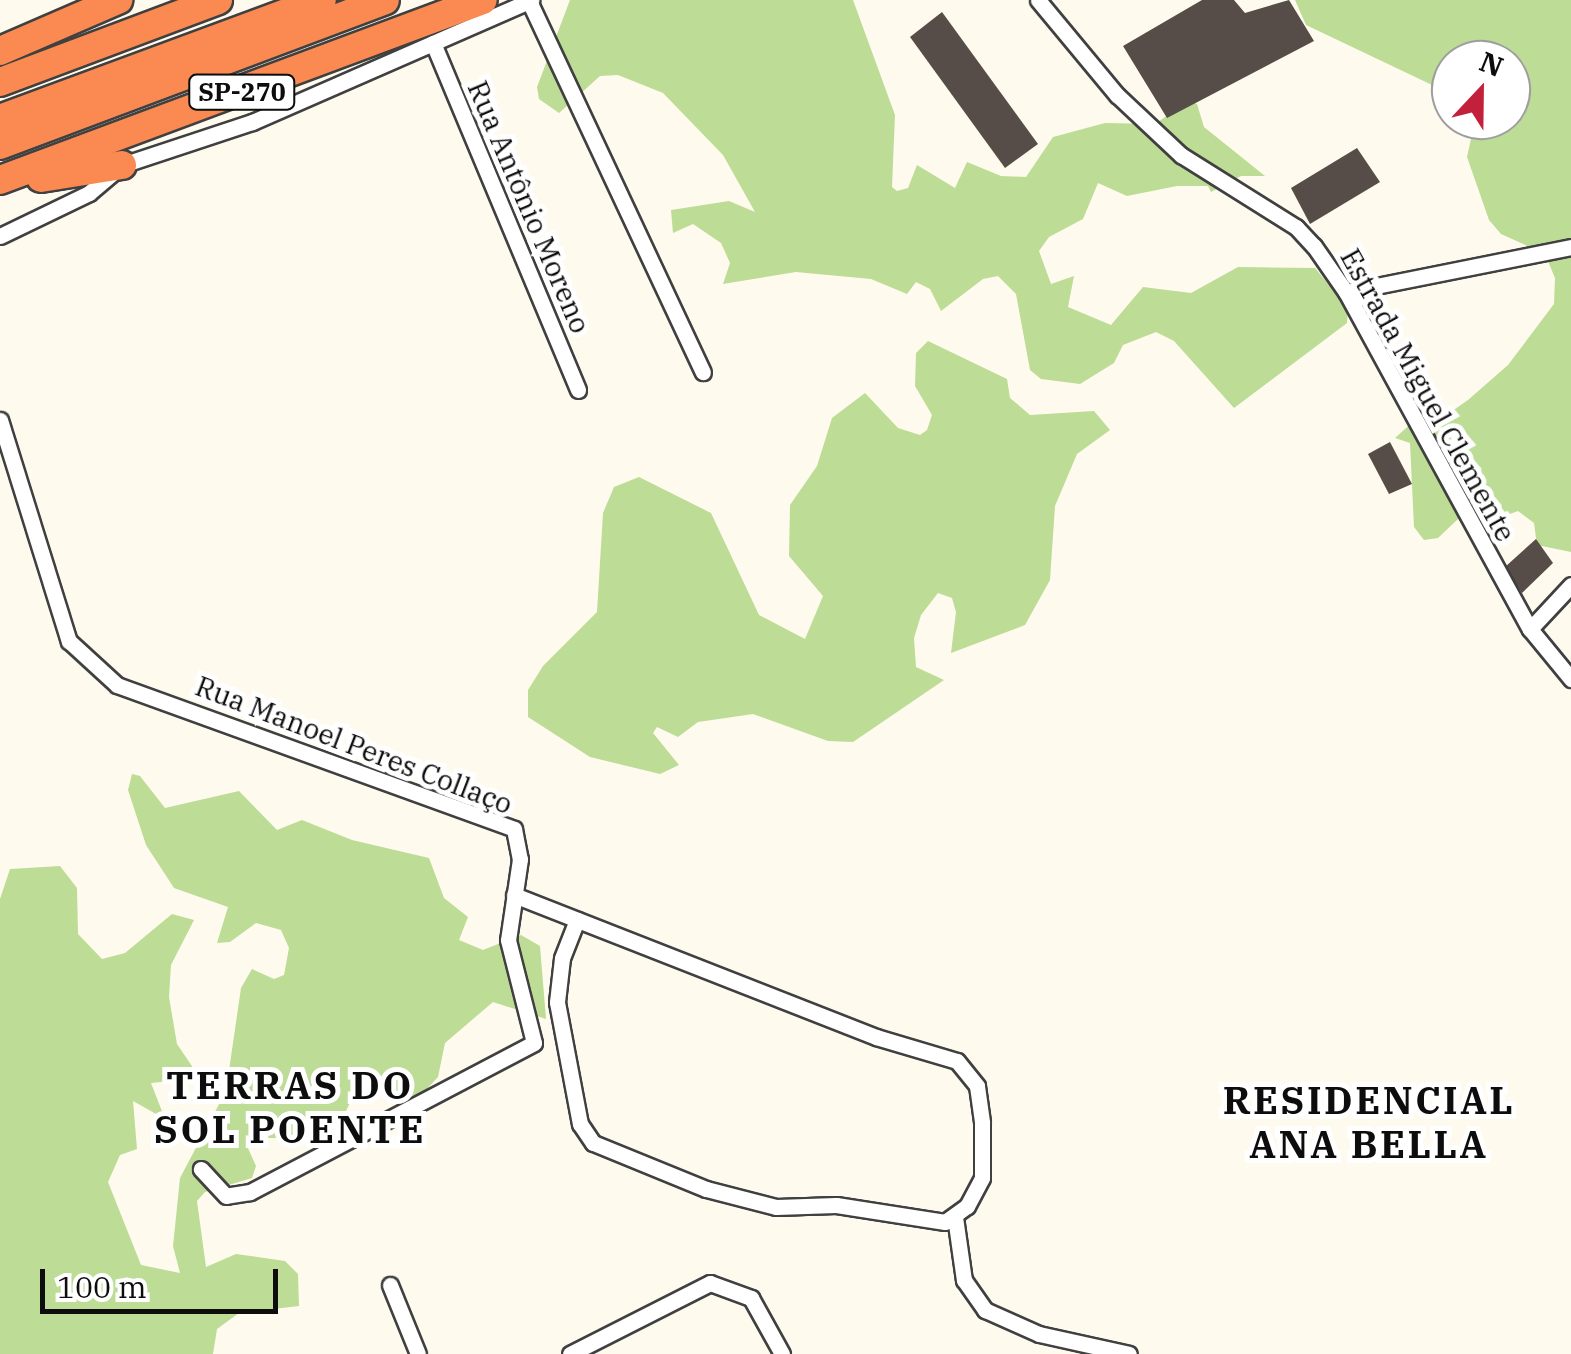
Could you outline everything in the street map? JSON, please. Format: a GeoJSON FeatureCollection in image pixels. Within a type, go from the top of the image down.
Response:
{"type":"FeatureCollection","features":[{"type":"Feature","properties":{"kind":"highway"},"geometry":{"type":"LineString","coordinates":[[0,51],[118,0]]}},
{"type":"Feature","properties":{"kind":"highway"},"geometry":{"type":"LineString","coordinates":[[0,82],[218,0]]}},
{"type":"Feature","properties":{"kind":"highway","name":"SP-270"},"geometry":{"type":"LineString","coordinates":[[0,119],[322,0]]}},
{"type":"Feature","properties":{"kind":"highway","name":"SP-270"},"geometry":{"type":"LineString","coordinates":[[0,145],[385,0]]}},
{"type":"Feature","properties":{"kind":"highway","name":"SP-270"},"geometry":{"type":"LineString","coordinates":[[0,182],[483,0]]}},
{"type":"Feature","properties":{"kind":"highway"},"geometry":{"type":"LineString","coordinates":[[0,182],[87,182],[122,165]]}},
{"type":"Feature","properties":{"kind":"street","name":"Estrada Miguel Clemente"},"geometry":{"type":"LineString","coordinates":[[1038,0],[1117,94],[1181,154],[1296,227],[1346,292],[1530,629],[1571,680]]}},
{"type":"Feature","properties":{"kind":"street"},"geometry":{"type":"LineString","coordinates":[[122,165],[252,122],[530,1],[703,372]]}},
{"type":"Feature","properties":{"kind":"street","name":"Rua Antônio Moreno"},"geometry":{"type":"LineString","coordinates":[[433,43],[578,390]]}},
{"type":"Feature","properties":{"kind":"street"},"geometry":{"type":"LineString","coordinates":[[0,236],[87,182]]}},
{"type":"Feature","properties":{"kind":"street"},"geometry":{"type":"LineString","coordinates":[[1346,292],[1571,248]]}},
{"type":"Feature","properties":{"kind":"street","name":"Rua Manoel Peres Collaço"},"geometry":{"type":"LineString","coordinates":[[0,420],[69,641],[117,685],[514,829],[520,858],[508,940],[534,1044],[250,1192],[226,1196],[202,1170]]}},
{"type":"Feature","properties":{"kind":"street"},"geometry":{"type":"LineString","coordinates":[[1530,629],[1571,585]]}},
{"type":"Feature","properties":{"kind":"street"},"geometry":{"type":"LineString","coordinates":[[514,896],[578,920],[876,1038],[939,1052],[969,1070],[978,1086],[984,1160],[975,1195],[955,1217],[926,1221],[836,1205],[776,1207],[706,1189],[593,1143],[580,1124],[557,1002],[562,958],[578,920]]}},
{"type":"Feature","properties":{"kind":"street"},"geometry":{"type":"LineString","coordinates":[[955,1217],[964,1280],[986,1310],[1039,1334],[1129,1354]]}},
{"type":"Feature","properties":{"kind":"street"},"geometry":{"type":"LineString","coordinates":[[570,1354],[710,1283],[751,1298],[782,1354]]}},
{"type":"Feature","properties":{"kind":"street"},"geometry":{"type":"LineString","coordinates":[[390,1284],[418,1354]]}},
{"type":"Feature","properties":{"kind":"green space"},"geometry":{"type":"Polygon","coordinates":[[[570,0],[853,0],[895,115],[892,187],[897,191],[908,188],[917,165],[955,188],[967,162],[1001,176],[1026,177],[1053,137],[1105,123],[1155,124],[1178,108],[1180,97],[1197,104],[1204,127],[1265,176],[1241,176],[1211,192],[1208,186],[1177,186],[1127,196],[1098,183],[1083,219],[1049,237],[1039,251],[1051,284],[1074,276],[1068,307],[1111,325],[1143,287],[1191,293],[1238,267],[1315,268],[1348,308],[1347,323],[1234,408],[1174,341],[1156,332],[1123,345],[1114,363],[1080,384],[1041,379],[1030,370],[1016,294],[998,276],[983,279],[941,311],[930,289],[916,282],[907,294],[871,279],[796,272],[723,284],[730,263],[721,243],[693,224],[673,233],[671,210],[729,201],[755,212],[723,155],[663,93],[618,75],[600,76],[559,113],[539,99],[537,87],[570,0]]]}},
{"type":"Feature","properties":{"kind":"green space"},"geometry":{"type":"Polygon","coordinates":[[[1295,0],[1571,0],[1571,552],[1537,545],[1534,523],[1518,511],[1499,518],[1476,502],[1438,538],[1424,540],[1414,527],[1410,443],[1395,438],[1415,420],[1445,416],[1468,400],[1508,365],[1554,304],[1555,278],[1545,254],[1501,234],[1489,220],[1467,157],[1471,140],[1531,140],[1531,40],[1431,40],[1431,84],[1306,25],[1295,0]]]}},
{"type":"Feature","properties":{"kind":"green space"},"geometry":{"type":"Polygon","coordinates":[[[928,341],[1007,379],[1010,398],[1030,415],[1094,411],[1110,430],[1077,454],[1055,506],[1050,580],[1025,625],[951,653],[956,612],[952,598],[938,593],[921,615],[914,638],[916,667],[944,680],[853,742],[828,741],[753,714],[698,722],[678,737],[657,727],[653,733],[679,765],[660,774],[590,757],[528,717],[528,690],[543,666],[597,612],[603,513],[614,487],[639,477],[711,513],[759,615],[805,639],[823,596],[789,556],[790,505],[817,466],[832,418],[865,393],[898,428],[920,435],[927,430],[932,415],[915,386],[916,353],[928,341]]]}},
{"type":"Feature","properties":{"kind":"green space"},"geometry":{"type":"Polygon","coordinates":[[[132,774],[140,776],[165,808],[239,791],[277,830],[302,820],[352,840],[429,858],[444,898],[468,917],[459,940],[483,950],[521,935],[540,946],[546,1019],[493,1002],[445,1043],[438,1077],[423,1093],[399,1099],[370,1083],[356,1090],[346,1111],[299,1138],[252,1138],[247,1146],[256,1166],[252,1178],[205,1192],[197,1201],[206,1267],[236,1254],[285,1261],[298,1274],[299,1306],[239,1313],[217,1329],[213,1354],[0,1354],[0,899],[10,869],[60,866],[77,888],[78,934],[102,959],[125,953],[172,914],[194,920],[171,965],[169,997],[177,1044],[200,1078],[151,1083],[165,1119],[133,1101],[137,1149],[120,1155],[108,1182],[141,1265],[180,1273],[173,1246],[180,1178],[226,1091],[241,988],[252,969],[274,979],[284,975],[289,948],[281,930],[256,923],[230,942],[217,943],[228,907],[174,888],[146,845],[128,790],[132,774]]]}},
{"type":"Feature","properties":{"kind":"building"},"geometry":{"type":"Polygon","coordinates":[[[1202,0],[1234,0],[1245,13],[1289,0],[1314,41],[1167,118],[1123,46],[1202,0]]]}},
{"type":"Feature","properties":{"kind":"building"},"geometry":{"type":"Polygon","coordinates":[[[942,12],[1038,144],[1005,168],[910,37],[942,12]]]}},
{"type":"Feature","properties":{"kind":"building"},"geometry":{"type":"Polygon","coordinates":[[[1357,148],[1380,182],[1310,224],[1291,188],[1357,148]]]}},
{"type":"Feature","properties":{"kind":"building"},"geometry":{"type":"Polygon","coordinates":[[[1390,442],[1412,484],[1389,494],[1368,454],[1390,442]]]}},
{"type":"Feature","properties":{"kind":"building"},"geometry":{"type":"Polygon","coordinates":[[[1536,539],[1553,563],[1522,593],[1505,567],[1536,539]]]}},
{"type":"Feature","properties":{"kind":"district","name":"TERRAS DO SOL POENTE"},"geometry":{"type":"Point","coordinates":[290,1107]}},
{"type":"Feature","properties":{"kind":"district","name":"RESIDENCIAL ANA BELLA"},"geometry":{"type":"Point","coordinates":[1369,1122]}}]}
